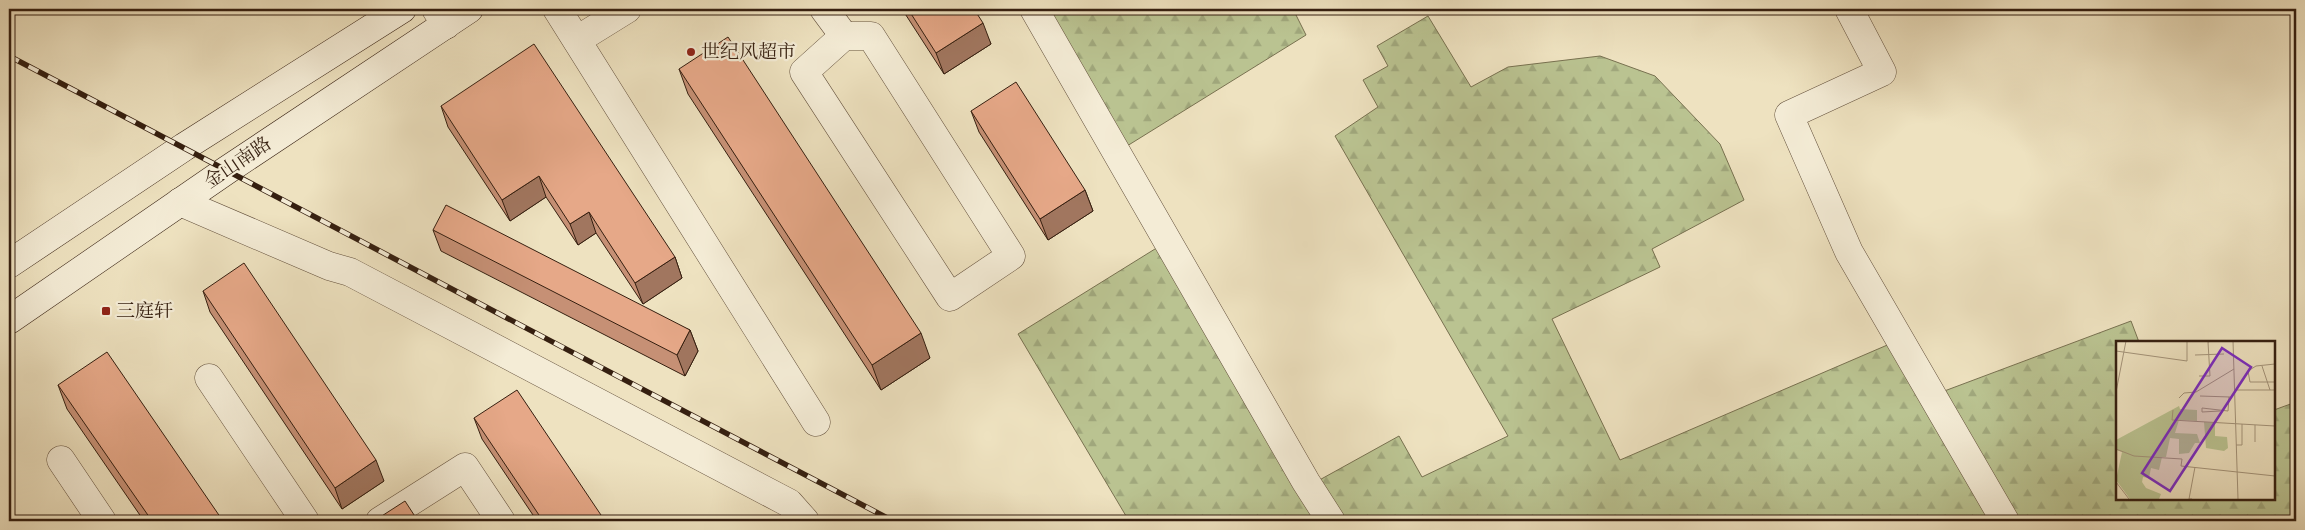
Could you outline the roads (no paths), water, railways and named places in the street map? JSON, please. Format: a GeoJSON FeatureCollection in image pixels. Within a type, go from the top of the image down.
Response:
{"type":"FeatureCollection","features":[{"type":"Feature","properties":{"kind":"street"},"geometry":{"type":"LineString","coordinates":[[9,264],[184,147],[402,9]]}},
{"type":"Feature","properties":{"kind":"street","name":"金山南路"},"geometry":{"type":"LineString","coordinates":[[9,320],[180,202],[441,17],[468,9]]}},
{"type":"Feature","properties":{"kind":"street"},"geometry":{"type":"LineString","coordinates":[[557,9],[816,422]]}},
{"type":"Feature","properties":{"kind":"street"},"geometry":{"type":"LineString","coordinates":[[577,40],[627,9]]}},
{"type":"Feature","properties":{"kind":"street"},"geometry":{"type":"LineString","coordinates":[[824,9],[844,36]]}},
{"type":"Feature","properties":{"kind":"street"},"geometry":{"type":"LineString","coordinates":[[1034,9],[1306,482],[1331,521]]}},
{"type":"Feature","properties":{"kind":"street"},"geometry":{"type":"LineString","coordinates":[[1849,9],[1882,72],[1789,115],[1849,252],[2005,521]]}},
{"type":"Feature","properties":{"kind":"street"},"geometry":{"type":"LineString","coordinates":[[844,36],[871,36],[1011,256],[950,297],[804,72],[844,36]]}},
{"type":"Feature","properties":{"kind":"street"},"geometry":{"type":"LineString","coordinates":[[180,202],[329,266],[350,272],[789,503],[805,521]]}},
{"type":"Feature","properties":{"kind":"street"},"geometry":{"type":"LineString","coordinates":[[209,378],[305,521]]}},
{"type":"Feature","properties":{"kind":"street"},"geometry":{"type":"LineString","coordinates":[[61,460],[102,521]]}},
{"type":"Feature","properties":{"kind":"street"},"geometry":{"type":"LineString","coordinates":[[380,521],[465,467],[501,521]]}},
{"type":"Feature","properties":{"kind":"railway"},"geometry":{"type":"LineString","coordinates":[[9,56],[893,521]]}},
{"type":"Feature","properties":{"kind":"place","name":"世纪风超市"},"geometry":{"type":"Point","coordinates":[691,52]}},
{"type":"Feature","properties":{"kind":"place","name":"三庭轩"},"geometry":{"type":"Point","coordinates":[106,311]}}]}
